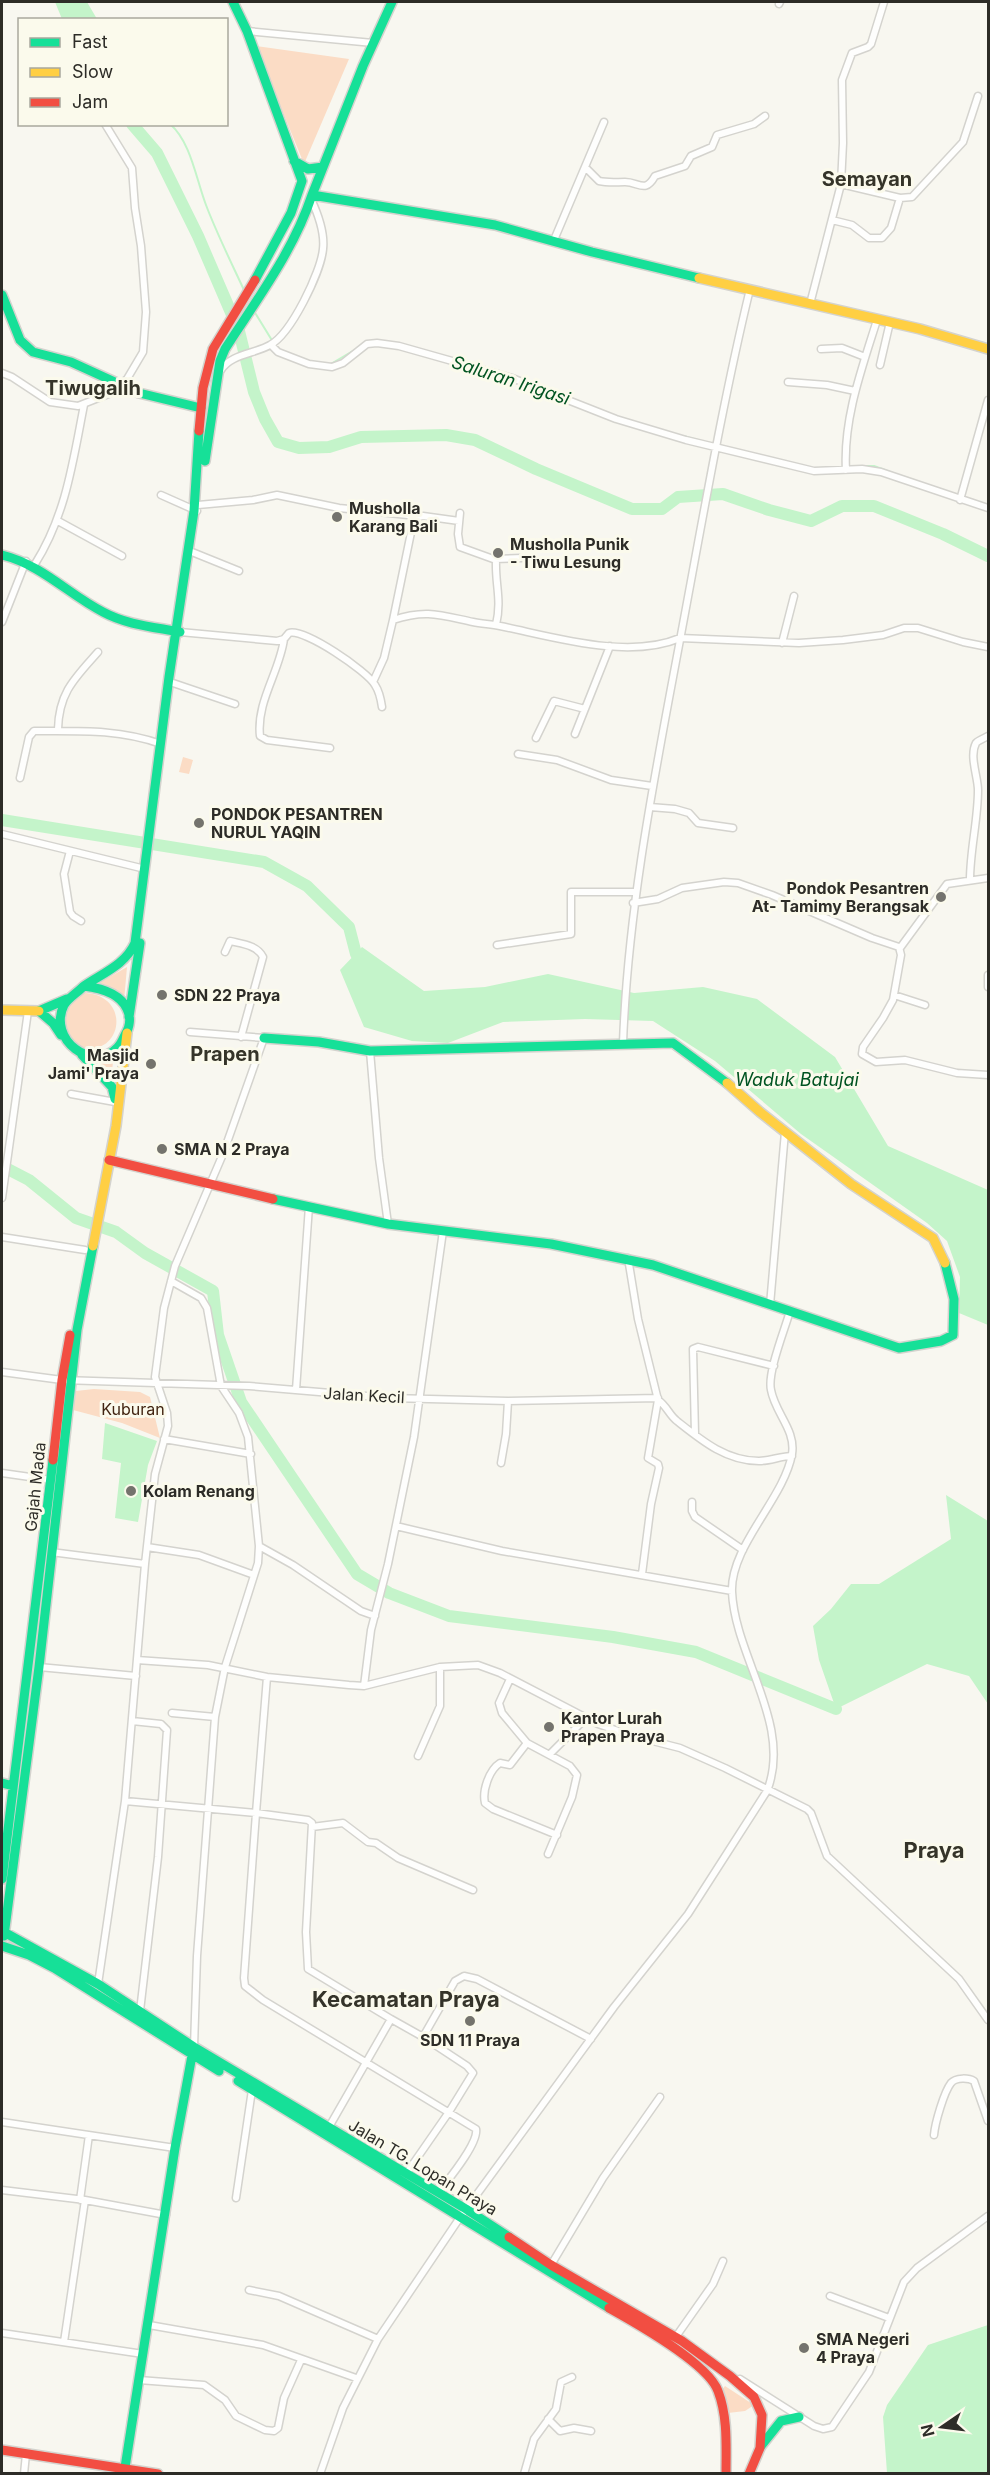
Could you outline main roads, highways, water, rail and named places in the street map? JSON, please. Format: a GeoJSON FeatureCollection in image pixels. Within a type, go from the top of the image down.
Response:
{"type":"FeatureCollection","features":[{"type":"Feature","properties":{"kind":"main road"},"geometry":{"type":"LineString","coordinates":[[151,827],[173,683],[178,632],[192,552],[197,509],[201,408],[209,360],[217,341],[248,292],[302,190],[302,181],[247,31],[233,2]]}},
{"type":"Feature","properties":{"kind":"main road"},"geometry":{"type":"LineString","coordinates":[[95,1217],[116,1126],[162,745],[216,381],[225,349],[258,300],[303,225],[373,43],[392,2]]}},
{"type":"Feature","properties":{"kind":"main road"},"geometry":{"type":"LineString","coordinates":[[294,161],[308,169],[324,166]]}},
{"type":"Feature","properties":{"kind":"main road"},"geometry":{"type":"LineString","coordinates":[[312,197],[495,225],[810,304],[935,332],[988,349]]}},
{"type":"Feature","properties":{"kind":"main road"},"geometry":{"type":"LineString","coordinates":[[2,295],[20,340],[33,352],[71,362],[139,393],[201,408]]}},
{"type":"Feature","properties":{"kind":"main road"},"geometry":{"type":"LineString","coordinates":[[2,555],[30,562],[117,619],[178,632]]}},
{"type":"Feature","properties":{"kind":"main road"},"geometry":{"type":"LineString","coordinates":[[2,1010],[39,1011],[67,999],[125,960],[132,952],[135,943],[148,854]]}},
{"type":"Feature","properties":{"kind":"main road"},"geometry":{"type":"LineString","coordinates":[[84,986],[99,987],[116,994],[124,1004],[129,1017]]}},
{"type":"Feature","properties":{"kind":"main road"},"geometry":{"type":"LineString","coordinates":[[61,1035],[59,1016],[67,999]]}},
{"type":"Feature","properties":{"kind":"main road"},"geometry":{"type":"LineString","coordinates":[[39,1011],[112,1087],[115,1102],[113,1124],[91,1238]]}},
{"type":"Feature","properties":{"kind":"main road"},"geometry":{"type":"LineString","coordinates":[[82,1055],[96,1056],[109,1053],[120,1045],[127,1034]]}},
{"type":"Feature","properties":{"kind":"main road"},"geometry":{"type":"LineString","coordinates":[[109,1160],[388,1224],[551,1244],[628,1258],[902,1349],[951,1337],[955,1325],[954,1304],[940,1247],[933,1238],[851,1184],[721,1077],[678,1046],[663,1042],[370,1051],[319,1042],[264,1038]]}},
{"type":"Feature","properties":{"kind":"main road","name":"Gajah Mada"},"geometry":{"type":"LineString","coordinates":[[2,1949],[39,1667],[48,1552],[67,1381],[85,1250],[91,1238]]}},
{"type":"Feature","properties":{"kind":"main road","name":"Gajah Mada"},"geometry":{"type":"LineString","coordinates":[[2,1879],[13,1786],[48,1552],[51,1480],[91,1238]]}},
{"type":"Feature","properties":{"kind":"main road"},"geometry":{"type":"LineString","coordinates":[[2,1784],[13,1786]]}},
{"type":"Feature","properties":{"kind":"main road","name":"Jalan TG. Lopan Praya"},"geometry":{"type":"LineString","coordinates":[[3,1931],[98,1984],[252,2091],[675,2338],[725,2372],[758,2402],[762,2415],[760,2448],[749,2474]]}},
{"type":"Feature","properties":{"kind":"main road","name":"Jalan TG. Lopan Praya"},"geometry":{"type":"LineString","coordinates":[[2,1949],[29,1955],[54,1968],[193,2052],[329,2127],[438,2193],[463,2213],[692,2361],[715,2384],[726,2430],[726,2474]]}},
{"type":"Feature","properties":{"kind":"main road"},"geometry":{"type":"LineString","coordinates":[[124,2471],[193,2052]]}},
{"type":"Feature","properties":{"kind":"main road"},"geometry":{"type":"LineString","coordinates":[[760,2448],[778,2423],[788,2418],[799,2417]]}},
{"type":"Feature","properties":{"kind":"main road"},"geometry":{"type":"LineString","coordinates":[[2,2450],[124,2471],[158,2474]]}},
{"type":"Feature","properties":{"kind":"water"},"geometry":{"type":"Polygon","coordinates":[[[55,2],[87,2],[96,18],[62,18],[55,2]]]}},
{"type":"Feature","properties":{"kind":"water","name":"Waduk Batujai"},"geometry":{"type":"Polygon","coordinates":[[[362,947],[424,991],[485,987],[548,974],[634,993],[703,987],[757,999],[835,1057],[888,1146],[988,1190],[988,1325],[959,1313],[960,1277],[947,1241],[927,1223],[801,1134],[715,1061],[653,1021],[585,1019],[503,1022],[448,1043],[412,1041],[364,1027],[340,970],[362,947]]]}},
{"type":"Feature","properties":{"kind":"water","name":"Kolam Renang"},"geometry":{"type":"Polygon","coordinates":[[[105,1423],[157,1441],[148,1465],[138,1522],[115,1518],[121,1463],[102,1459],[105,1423]]]}},
{"type":"Feature","properties":{"kind":"water"},"geometry":{"type":"Polygon","coordinates":[[[946,1495],[988,1521],[988,1704],[969,1676],[927,1664],[836,1709],[819,1660],[813,1626],[831,1609],[851,1584],[879,1584],[951,1539],[946,1495]]]}},
{"type":"Feature","properties":{"kind":"water"},"geometry":{"type":"Polygon","coordinates":[[[988,2325],[988,2473],[887,2473],[883,2417],[887,2405],[928,2345],[988,2325]]]}},
{"type":"Feature","properties":{"kind":"waterway"},"geometry":{"type":"LineString","coordinates":[[134,126],[157,153],[198,236],[239,331],[254,392],[278,442],[299,448],[329,447],[361,437],[446,435],[475,440],[536,469],[632,509],[662,509],[678,497],[723,494],[769,510],[811,521],[842,506],[874,506],[943,534],[988,556]]}},
{"type":"Feature","properties":{"kind":"waterway","name":"Saluran Irigasi"},"geometry":{"type":"LineString","coordinates":[[172,126],[188,151],[210,216],[244,290]]}},
{"type":"Feature","properties":{"kind":"waterway","name":"Saluran Irigasi"},"geometry":{"type":"LineString","coordinates":[[254,311],[273,342]]}},
{"type":"Feature","properties":{"kind":"waterway","name":"Saluran Irigasi"},"geometry":{"type":"LineString","coordinates":[[329,365],[363,345]]}},
{"type":"Feature","properties":{"kind":"waterway","name":"Saluran Irigasi"},"geometry":{"type":"LineString","coordinates":[[683,436],[698,440]]}},
{"type":"Feature","properties":{"kind":"waterway","name":"Saluran Irigasi"},"geometry":{"type":"LineString","coordinates":[[861,466],[874,466],[901,476]]}},
{"type":"Feature","properties":{"kind":"waterway"},"geometry":{"type":"LineString","coordinates":[[2,820],[264,862],[307,886],[349,927],[356,954]]}},
{"type":"Feature","properties":{"kind":"waterway"},"geometry":{"type":"LineString","coordinates":[[2,1166],[29,1180],[76,1218],[116,1232],[145,1253],[213,1291],[218,1335],[241,1402],[357,1574],[389,1593],[449,1616],[613,1637],[696,1652],[836,1709]]}},
{"type":"Feature","properties":{"kind":"place","name":"Musholla Karang Bali"},"geometry":{"type":"Point","coordinates":[337,517]}},
{"type":"Feature","properties":{"kind":"place","name":"Musholla Punik - Tiwu Lesung"},"geometry":{"type":"Point","coordinates":[498,553]}},
{"type":"Feature","properties":{"kind":"place","name":"PONDOK PESANTREN NURUL YAQIN"},"geometry":{"type":"Point","coordinates":[199,823]}},
{"type":"Feature","properties":{"kind":"place","name":"Pondok Pesantren At- Tamimy Berangsak"},"geometry":{"type":"Point","coordinates":[941,897]}},
{"type":"Feature","properties":{"kind":"place","name":"SDN 22 Praya"},"geometry":{"type":"Point","coordinates":[162,995]}},
{"type":"Feature","properties":{"kind":"place","name":"Masjid Jami' Praya"},"geometry":{"type":"Point","coordinates":[151,1064]}},
{"type":"Feature","properties":{"kind":"place","name":"SMA N 2 Praya"},"geometry":{"type":"Point","coordinates":[162,1149]}},
{"type":"Feature","properties":{"kind":"place","name":"Kolam Renang"},"geometry":{"type":"Point","coordinates":[131,1491]}},
{"type":"Feature","properties":{"kind":"place","name":"Kantor Lurah Prapen Praya"},"geometry":{"type":"Point","coordinates":[549,1727]}},
{"type":"Feature","properties":{"kind":"place","name":"SDN 11 Praya"},"geometry":{"type":"Point","coordinates":[470,2021]}},
{"type":"Feature","properties":{"kind":"place","name":"SMA Negeri 4 Praya"},"geometry":{"type":"Point","coordinates":[804,2348]}},
{"type":"Feature","properties":{"kind":"district","name":"Semayan"},"geometry":{"type":"Point","coordinates":[867,179]}},
{"type":"Feature","properties":{"kind":"district","name":"Tiwugalih"},"geometry":{"type":"Point","coordinates":[93,388]}},
{"type":"Feature","properties":{"kind":"district","name":"Prapen"},"geometry":{"type":"Point","coordinates":[225,1054]}},
{"type":"Feature","properties":{"kind":"district","name":"Praya"},"geometry":{"type":"Point","coordinates":[934,1850]}},
{"type":"Feature","properties":{"kind":"district","name":"Kecamatan Praya"},"geometry":{"type":"Point","coordinates":[406,1999]}},
{"type":"Feature","properties":{"kind":"park label","name":"Kuburan"},"geometry":{"type":"Point","coordinates":[133,1409]}}]}
